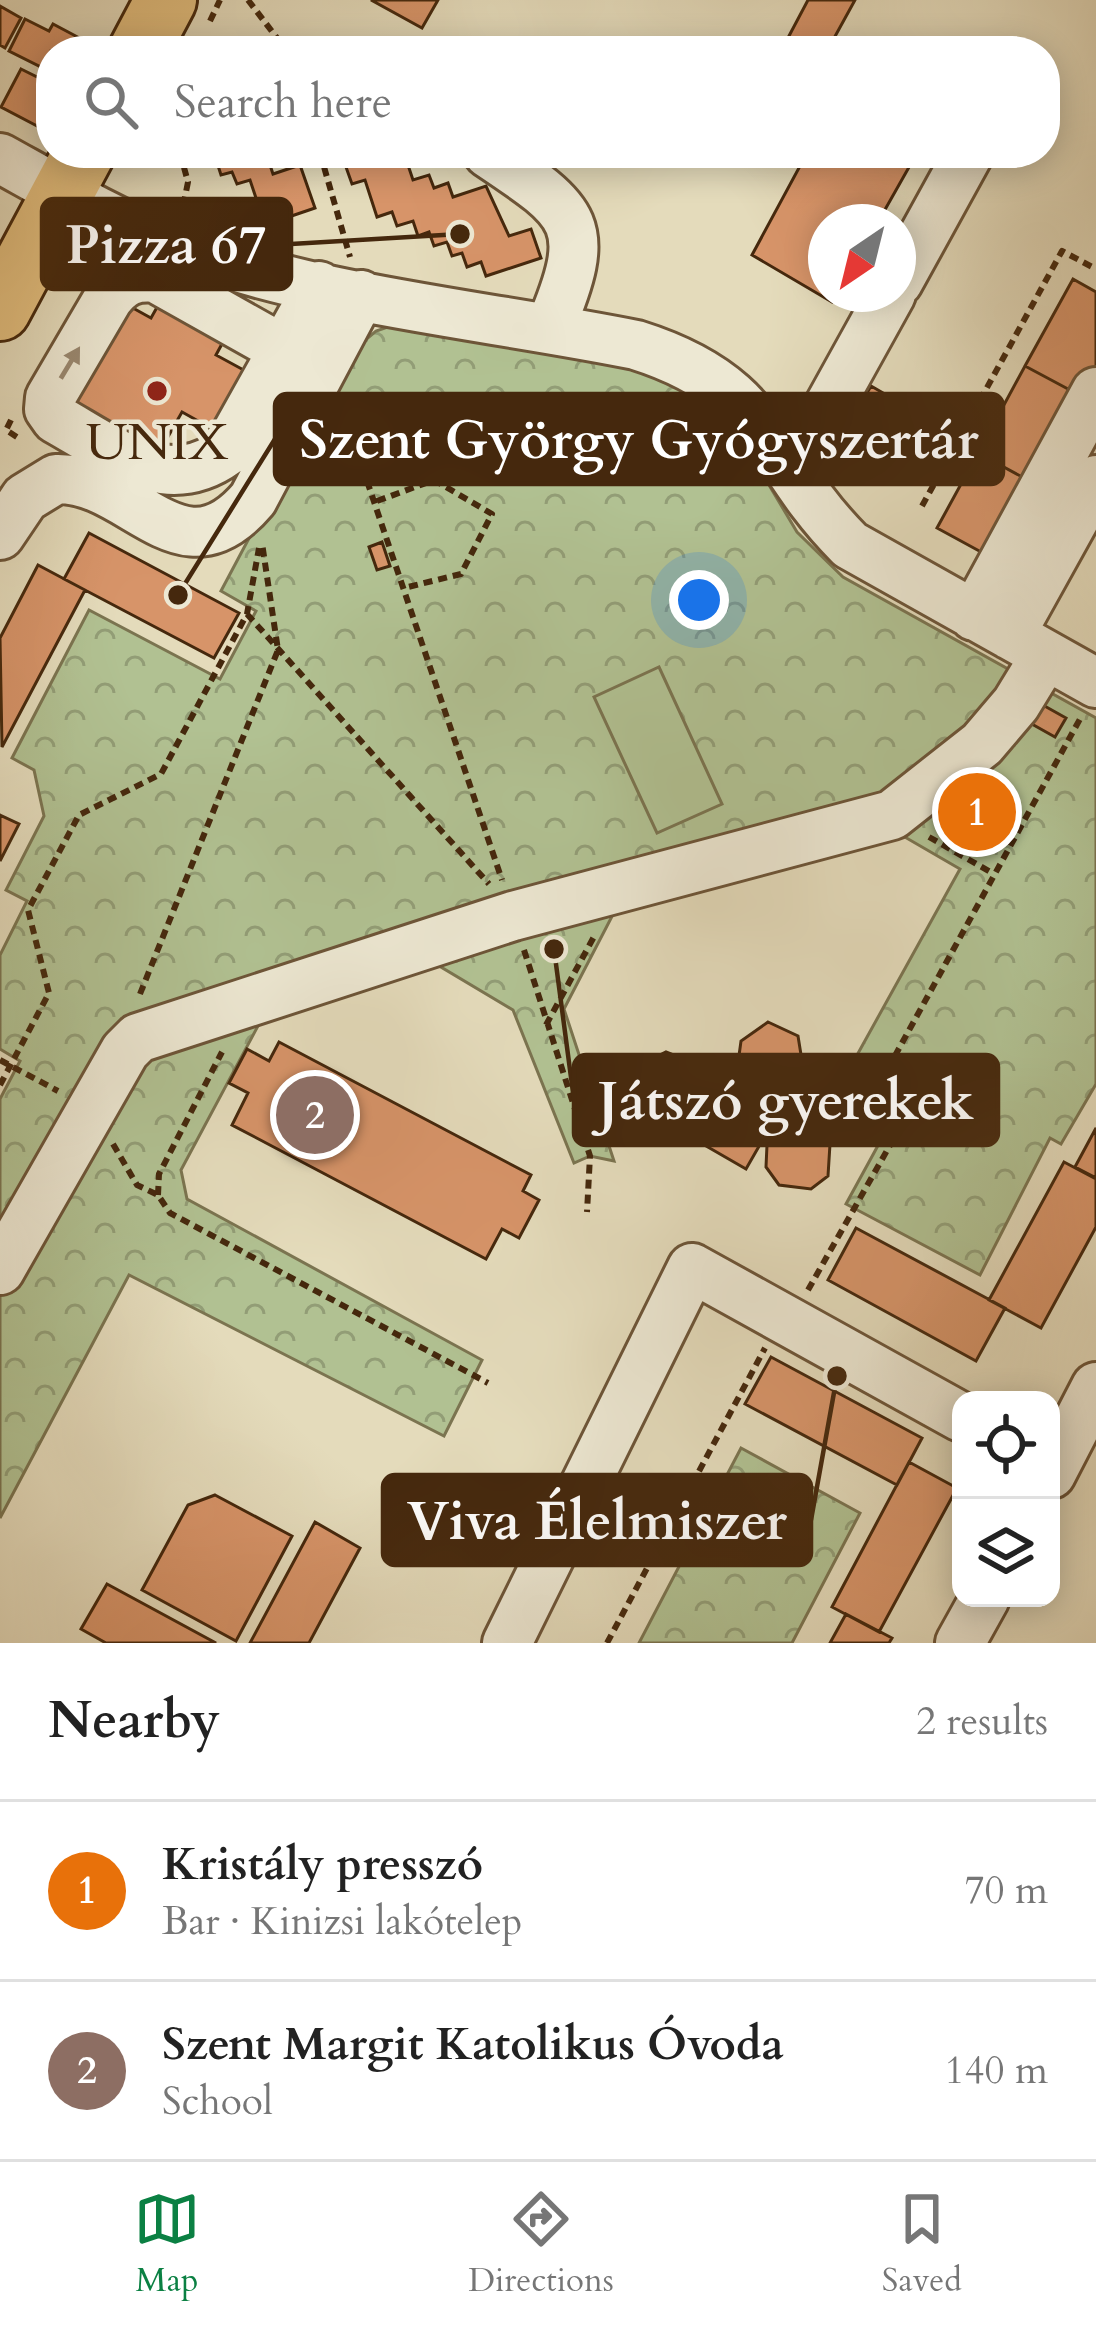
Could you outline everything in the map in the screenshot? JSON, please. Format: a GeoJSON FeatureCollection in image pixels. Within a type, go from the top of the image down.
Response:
{"type":"FeatureCollection","features":[{"type":"Feature","properties":{"kind":"main road"},"geometry":{"type":"LineString","coordinates":[[147,36],[166,0]]}},
{"type":"Feature","properties":{"kind":"main road"},"geometry":{"type":"LineString","coordinates":[[0,310],[74,173]]}},
{"type":"Feature","properties":{"kind":"street"},"geometry":{"type":"LineString","coordinates":[[0,158],[36,165]]}},
{"type":"Feature","properties":{"kind":"street"},"geometry":{"type":"LineString","coordinates":[[511,168],[548,192],[574,233],[572,275],[550,328]]}},
{"type":"Feature","properties":{"kind":"street"},"geometry":{"type":"LineString","coordinates":[[916,249],[961,168]]}},
{"type":"Feature","properties":{"kind":"street"},"geometry":{"type":"LineString","coordinates":[[74,173],[169,244],[340,291],[550,328],[678,358],[722,383],[758,418],[822,517],[850,545],[1010,636],[1090,696]]}},
{"type":"Feature","properties":{"kind":"street"},"geometry":{"type":"LineString","coordinates":[[304,354],[156,278],[136,277],[108,299],[50,398],[49,409],[146,470],[164,472],[213,461],[226,452],[304,354],[340,291]]}},
{"type":"Feature","properties":{"kind":"street"},"geometry":{"type":"LineString","coordinates":[[793,471],[881,312]]}},
{"type":"Feature","properties":{"kind":"street"},"geometry":{"type":"LineString","coordinates":[[0,535],[25,498],[56,479],[75,479],[190,534],[216,530],[253,499],[304,354]]}},
{"type":"Feature","properties":{"kind":"street"},"geometry":{"type":"LineString","coordinates":[[0,1270],[125,1051],[154,1030],[512,912],[892,815],[982,744],[1016,704],[1010,636],[1096,392]]}},
{"type":"Feature","properties":{"kind":"street"},"geometry":{"type":"LineString","coordinates":[[1010,636],[1096,480]]}},
{"type":"Feature","properties":{"kind":"street"},"geometry":{"type":"LineString","coordinates":[[506,1643],[692,1268],[952,1413]]}},
{"type":"Feature","properties":{"kind":"street"},"geometry":{"type":"LineString","coordinates":[[1060,1455],[1096,1387]]}},
{"type":"Feature","properties":{"kind":"path"},"geometry":{"type":"LineString","coordinates":[[248,0],[275,36]]}},
{"type":"Feature","properties":{"kind":"path"},"geometry":{"type":"LineString","coordinates":[[169,244],[188,182],[184,168]]}},
{"type":"Feature","properties":{"kind":"path"},"geometry":{"type":"LineString","coordinates":[[322,168],[340,291]]}},
{"type":"Feature","properties":{"kind":"path"},"geometry":{"type":"LineString","coordinates":[[922,506],[1062,250],[1096,269]]}},
{"type":"Feature","properties":{"kind":"path"},"geometry":{"type":"LineString","coordinates":[[304,354],[376,502],[512,912],[590,1156],[587,1212]]}},
{"type":"Feature","properties":{"kind":"path"},"geometry":{"type":"LineString","coordinates":[[376,502],[434,480],[492,514],[460,574],[404,589]]}},
{"type":"Feature","properties":{"kind":"path"},"geometry":{"type":"LineString","coordinates":[[0,1085],[49,993],[28,910],[79,815],[161,774],[247,614],[261,539],[278,650],[134,1007],[125,1051]]}},
{"type":"Feature","properties":{"kind":"path"},"geometry":{"type":"LineString","coordinates":[[247,614],[512,912]]}},
{"type":"Feature","properties":{"kind":"path"},"geometry":{"type":"LineString","coordinates":[[607,1643],[781,1318],[815,1282],[920,1094],[885,1074],[1090,696]]}},
{"type":"Feature","properties":{"kind":"path"},"geometry":{"type":"LineString","coordinates":[[892,815],[994,874]]}},
{"type":"Feature","properties":{"kind":"path"},"geometry":{"type":"LineString","coordinates":[[546,1025],[621,886]]}},
{"type":"Feature","properties":{"kind":"path"},"geometry":{"type":"LineString","coordinates":[[158,1195],[159,1174],[249,999]]}},
{"type":"Feature","properties":{"kind":"path"},"geometry":{"type":"LineString","coordinates":[[0,1060],[93,1111],[137,1185],[158,1195],[170,1213],[488,1383]]}},
{"type":"Feature","properties":{"kind":"green space"},"geometry":{"type":"Polygon","coordinates":[[[414,318],[654,373],[709,404],[747,448],[797,532],[843,577],[1096,718],[1096,1084],[1061,1144],[1050,1138],[980,1275],[846,1204],[904,1098],[851,1066],[960,869],[891,829],[622,897],[564,1009],[614,1161],[590,1156],[574,1163],[513,1010],[429,960],[267,1009],[181,1170],[187,1199],[482,1360],[444,1436],[129,1275],[0,1518],[0,1099],[20,1061],[0,1049],[0,955],[27,901],[6,890],[44,816],[34,770],[12,758],[89,610],[220,679],[256,611],[221,591],[345,357],[376,331],[414,318]]]}},
{"type":"Feature","properties":{"kind":"green space"},"geometry":{"type":"Polygon","coordinates":[[[659,667],[722,804],[657,833],[594,697],[659,667]]]}},
{"type":"Feature","properties":{"kind":"green space"},"geometry":{"type":"Polygon","coordinates":[[[741,1448],[860,1513],[792,1643],[639,1643],[741,1448]]]}},
{"type":"Feature","properties":{"kind":"building"},"geometry":{"type":"Polygon","coordinates":[[[371,0],[438,0],[422,28],[371,0]]]}},
{"type":"Feature","properties":{"kind":"building"},"geometry":{"type":"Polygon","coordinates":[[[808,0],[855,0],[835,36],[789,36],[808,0]]]}},
{"type":"Feature","properties":{"kind":"building"},"geometry":{"type":"Polygon","coordinates":[[[0,6],[21,18],[5,48],[0,45],[0,6]]]}},
{"type":"Feature","properties":{"kind":"building"},"geometry":{"type":"Polygon","coordinates":[[[25,19],[49,31],[53,24],[76,36],[36,36],[36,64],[9,51],[25,19]]]}},
{"type":"Feature","properties":{"kind":"building"},"geometry":{"type":"Polygon","coordinates":[[[21,69],[36,76],[36,125],[1,107],[21,69]]]}},
{"type":"Feature","properties":{"kind":"building"},"geometry":{"type":"Polygon","coordinates":[[[219,168],[271,168],[273,174],[301,168],[315,208],[265,225],[250,180],[237,184],[232,172],[221,175],[219,168]]]}},
{"type":"Feature","properties":{"kind":"building"},"geometry":{"type":"Polygon","coordinates":[[[346,168],[409,168],[413,180],[429,175],[434,188],[448,183],[453,197],[486,186],[509,236],[531,229],[541,258],[486,276],[481,262],[467,267],[462,253],[452,256],[447,242],[434,246],[429,232],[418,236],[413,221],[397,226],[392,212],[377,217],[365,180],[352,184],[346,168]]]}},
{"type":"Feature","properties":{"kind":"building"},"geometry":{"type":"Polygon","coordinates":[[[799,168],[909,168],[888,204],[808,204],[808,288],[752,255],[799,168]]]}},
{"type":"Feature","properties":{"kind":"building"},"geometry":{"type":"Polygon","coordinates":[[[1073,279],[1096,292],[1096,372],[1083,397],[1025,366],[1073,279]]]}},
{"type":"Feature","properties":{"kind":"building","name":"UNIX"},"geometry":{"type":"Polygon","coordinates":[[[165,293],[230,329],[216,355],[251,374],[218,432],[182,412],[156,458],[64,408],[122,302],[151,318],[165,293]]]}},
{"type":"Feature","properties":{"kind":"building"},"geometry":{"type":"Polygon","coordinates":[[[1025,366],[1083,397],[1035,484],[978,453],[1025,366]]]}},
{"type":"Feature","properties":{"kind":"building"},"geometry":{"type":"Polygon","coordinates":[[[871,386],[916,412],[890,457],[845,431],[871,386]]]}},
{"type":"Feature","properties":{"kind":"building"},"geometry":{"type":"Polygon","coordinates":[[[978,453],[1035,484],[994,559],[937,528],[978,453]]]}},
{"type":"Feature","properties":{"kind":"building"},"geometry":{"type":"Polygon","coordinates":[[[89,533],[239,613],[214,658],[64,579],[89,533]]]}},
{"type":"Feature","properties":{"kind":"building"},"geometry":{"type":"Polygon","coordinates":[[[382,542],[390,566],[377,570],[369,547],[382,542]]]}},
{"type":"Feature","properties":{"kind":"building"},"geometry":{"type":"Polygon","coordinates":[[[38,565],[85,590],[2,747],[0,638],[38,565]]]}},
{"type":"Feature","properties":{"kind":"building"},"geometry":{"type":"Polygon","coordinates":[[[1041,704],[1066,718],[1055,737],[1030,723],[1041,704]]]}},
{"type":"Feature","properties":{"kind":"building"},"geometry":{"type":"Polygon","coordinates":[[[977,780],[1001,789],[1010,813],[1001,837],[977,846],[953,837],[944,813],[953,789],[977,780]]]}},
{"type":"Feature","properties":{"kind":"building"},"geometry":{"type":"Polygon","coordinates":[[[0,815],[19,824],[0,861],[0,815]]]}},
{"type":"Feature","properties":{"kind":"building"},"geometry":{"type":"Polygon","coordinates":[[[768,1022],[798,1036],[803,1067],[790,1084],[754,1093],[781,1108],[767,1132],[805,1124],[830,1144],[828,1176],[811,1189],[779,1185],[766,1167],[767,1145],[762,1141],[746,1169],[687,1135],[703,1107],[681,1118],[659,1118],[637,1094],[646,1062],[666,1052],[696,1064],[707,1099],[721,1074],[746,1088],[749,1082],[738,1063],[741,1041],[768,1022]]]}},
{"type":"Feature","properties":{"kind":"building"},"geometry":{"type":"Polygon","coordinates":[[[279,1042],[531,1175],[523,1191],[539,1200],[519,1238],[502,1229],[486,1259],[232,1125],[248,1093],[229,1083],[247,1049],[269,1061],[279,1042]]]}},
{"type":"Feature","properties":{"kind":"building"},"geometry":{"type":"Polygon","coordinates":[[[1096,1128],[1096,1178],[1075,1167],[1096,1128]]]}},
{"type":"Feature","properties":{"kind":"building"},"geometry":{"type":"Polygon","coordinates":[[[1064,1162],[1096,1179],[1096,1227],[1041,1328],[989,1300],[1064,1162]]]}},
{"type":"Feature","properties":{"kind":"building"},"geometry":{"type":"Polygon","coordinates":[[[856,1228],[1005,1308],[976,1361],[828,1280],[856,1228]]]}},
{"type":"Feature","properties":{"kind":"building"},"geometry":{"type":"Polygon","coordinates":[[[771,1357],[922,1438],[897,1485],[745,1404],[771,1357]]]}},
{"type":"Feature","properties":{"kind":"building"},"geometry":{"type":"Polygon","coordinates":[[[909,1462],[952,1485],[952,1497],[879,1632],[832,1607],[909,1462]]]}},
{"type":"Feature","properties":{"kind":"building"},"geometry":{"type":"Polygon","coordinates":[[[215,1495],[292,1536],[236,1641],[142,1590],[188,1505],[215,1495]]]}},
{"type":"Feature","properties":{"kind":"building"},"geometry":{"type":"Polygon","coordinates":[[[315,1522],[360,1548],[309,1643],[250,1643],[315,1522]]]}},
{"type":"Feature","properties":{"kind":"building"},"geometry":{"type":"Polygon","coordinates":[[[107,1584],[216,1643],[106,1643],[81,1629],[107,1584]]]}},
{"type":"Feature","properties":{"kind":"building"},"geometry":{"type":"Polygon","coordinates":[[[846,1614],[892,1638],[889,1643],[830,1643],[846,1614]]]}},
{"type":"Feature","properties":{"kind":"place","name":"Pizza 67"},"geometry":{"type":"Point","coordinates":[460,234]}},
{"type":"Feature","properties":{"kind":"place","name":"UNIX"},"geometry":{"type":"Point","coordinates":[157,391]}},
{"type":"Feature","properties":{"kind":"place","name":"Szent György Gyógyszertár"},"geometry":{"type":"Point","coordinates":[178,595]}},
{"type":"Feature","properties":{"kind":"place","name":"Kristály presszó"},"geometry":{"type":"Point","coordinates":[977,812]}},
{"type":"Feature","properties":{"kind":"place","name":"Játszó gyerekek"},"geometry":{"type":"Point","coordinates":[554,949]}},
{"type":"Feature","properties":{"kind":"place","name":"Szent Margit Katolikus Óvoda"},"geometry":{"type":"Point","coordinates":[315,1115]}},
{"type":"Feature","properties":{"kind":"place","name":"Viva Élelmiszer"},"geometry":{"type":"Point","coordinates":[837,1376]}}]}
